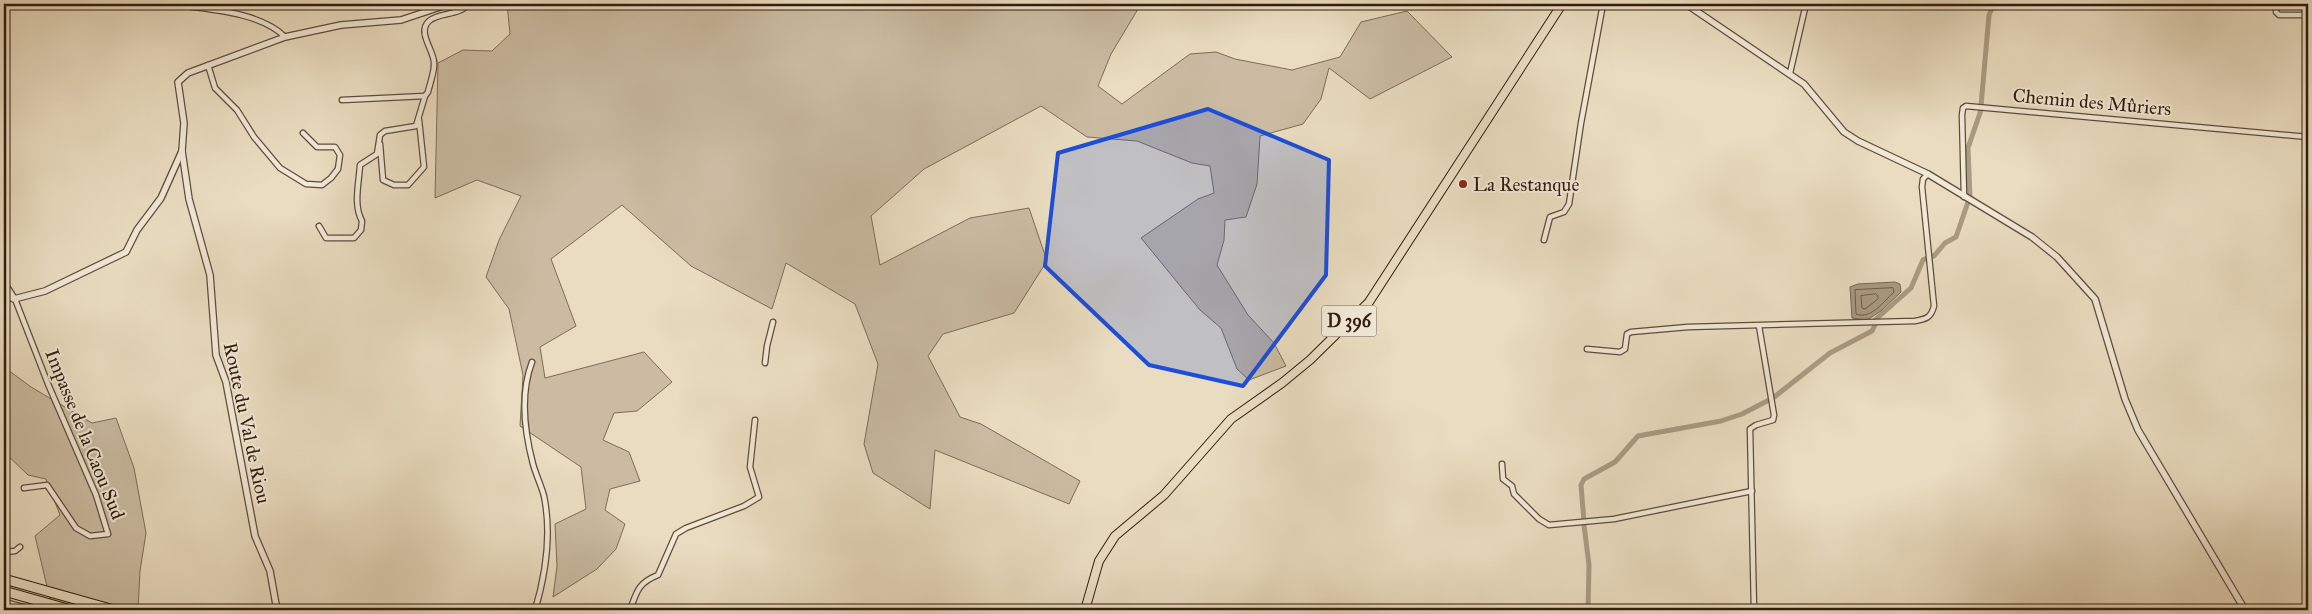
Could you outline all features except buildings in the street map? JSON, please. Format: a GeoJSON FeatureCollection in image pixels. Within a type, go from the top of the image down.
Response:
{"type":"FeatureCollection","features":[{"type":"Feature","properties":{"kind":"highway"},"geometry":{"type":"LineString","coordinates":[[4,579],[114,610]]}},
{"type":"Feature","properties":{"kind":"highway"},"geometry":{"type":"LineString","coordinates":[[4,591],[71,610]]}},
{"type":"Feature","properties":{"kind":"main road","name":"D 396"},"geometry":{"type":"LineString","coordinates":[[1085,610],[1099,561],[1115,536],[1164,495],[1231,420],[1310,360],[1369,302],[1562,4]]}},
{"type":"Feature","properties":{"kind":"street"},"geometry":{"type":"LineString","coordinates":[[169,4],[253,17],[277,29],[285,37]]}},
{"type":"Feature","properties":{"kind":"street"},"geometry":{"type":"LineString","coordinates":[[4,294],[15,299],[45,291],[126,252],[137,230],[161,198],[182,152],[184,123],[178,82],[188,73],[285,37],[341,25],[401,20],[449,4]]}},
{"type":"Feature","properties":{"kind":"street"},"geometry":{"type":"LineString","coordinates":[[319,226],[326,238],[354,238],[361,230],[362,221],[359,215],[357,200],[360,165],[377,154],[380,135],[385,131],[414,127],[428,92],[434,66],[432,51],[425,35],[426,25],[432,19],[464,8],[468,4]]}},
{"type":"Feature","properties":{"kind":"street"},"geometry":{"type":"LineString","coordinates":[[1544,240],[1550,217],[1564,212],[1569,204],[1581,122],[1603,4]]}},
{"type":"Feature","properties":{"kind":"street"},"geometry":{"type":"LineString","coordinates":[[1686,4],[1804,84],[1844,132],[1858,141],[1928,174],[2032,237],[2057,257],[2095,299],[2125,399],[2138,430],[2245,610]]}},
{"type":"Feature","properties":{"kind":"street"},"geometry":{"type":"LineString","coordinates":[[1790,73],[1806,4]]}},
{"type":"Feature","properties":{"kind":"street"},"geometry":{"type":"LineString","coordinates":[[2276,4],[2278,15],[2308,15]]}},
{"type":"Feature","properties":{"kind":"street"},"geometry":{"type":"LineString","coordinates":[[208,65],[215,88],[236,110],[254,137],[280,168],[306,184],[322,185],[327,183],[338,169],[340,155],[335,147],[317,147],[303,133]]}},
{"type":"Feature","properties":{"kind":"street"},"geometry":{"type":"LineString","coordinates":[[342,100],[425,96]]}},
{"type":"Feature","properties":{"kind":"street","name":"Chemin des Mûriers"},"geometry":{"type":"LineString","coordinates":[[1964,197],[1962,115],[1963,108],[1966,106],[2308,137]]}},
{"type":"Feature","properties":{"kind":"street"},"geometry":{"type":"LineString","coordinates":[[379,143],[382,148],[380,159],[383,180],[394,185],[408,185],[424,165],[418,118]]}},
{"type":"Feature","properties":{"kind":"street","name":"Route du Val de Riou"},"geometry":{"type":"LineString","coordinates":[[182,152],[189,199],[210,274],[216,355],[226,382],[255,536],[270,571],[277,610]]}},
{"type":"Feature","properties":{"kind":"street"},"geometry":{"type":"LineString","coordinates":[[1587,349],[1620,352],[1625,349],[1627,334],[1632,332],[1688,327],[1915,321],[1928,318],[1934,306],[1922,187],[1923,179],[1928,174]]}},
{"type":"Feature","properties":{"kind":"street"},"geometry":{"type":"LineString","coordinates":[[4,282],[15,299]]}},
{"type":"Feature","properties":{"kind":"street","name":"Impasse de la Caou Sud"},"geometry":{"type":"LineString","coordinates":[[15,299],[55,401],[96,495],[108,534],[90,536],[76,528],[47,485],[24,488]]}},
{"type":"Feature","properties":{"kind":"street"},"geometry":{"type":"LineString","coordinates":[[765,364],[773,322]]}},
{"type":"Feature","properties":{"kind":"street"},"geometry":{"type":"LineString","coordinates":[[1754,610],[1750,429],[1756,425],[1773,420],[1774,415],[1759,326]]}},
{"type":"Feature","properties":{"kind":"street"},"geometry":{"type":"LineString","coordinates":[[532,362],[524,386],[525,416],[533,465],[544,496],[548,545],[545,572],[536,610]]}},
{"type":"Feature","properties":{"kind":"street"},"geometry":{"type":"LineString","coordinates":[[630,610],[637,590],[644,580],[658,575],[676,534],[686,528],[744,506],[759,497],[750,467],[755,420]]}},
{"type":"Feature","properties":{"kind":"street"},"geometry":{"type":"LineString","coordinates":[[1502,464],[1503,479],[1512,486],[1514,494],[1549,525],[1623,518],[1752,491]]}},
{"type":"Feature","properties":{"kind":"street"},"geometry":{"type":"LineString","coordinates":[[4,552],[15,551],[20,547]]}},
{"type":"Feature","properties":{"kind":"street"},"geometry":{"type":"LineString","coordinates":[[4,602],[35,610]]}},
{"type":"Feature","properties":{"kind":"highlighted area"},"geometry":{"type":"Polygon","coordinates":[[[1208,109],[1329,160],[1326,275],[1243,386],[1149,365],[1045,266],[1058,153],[1208,109]]]}},
{"type":"Feature","properties":{"kind":"shaded area"},"geometry":{"type":"Polygon","coordinates":[[[507,4],[1141,4],[1111,54],[1098,86],[1122,104],[1190,54],[1216,52],[1235,59],[1292,70],[1340,57],[1361,22],[1407,11],[1452,57],[1370,99],[1329,68],[1321,99],[1303,124],[1260,136],[1257,184],[1246,217],[1225,220],[1224,240],[1217,265],[1248,315],[1274,343],[1286,366],[1249,380],[1237,369],[1221,328],[1200,310],[1141,238],[1198,199],[1214,193],[1210,166],[1192,163],[1137,141],[1087,137],[1041,106],[924,169],[871,216],[880,265],[970,218],[1029,208],[1047,261],[1014,313],[943,334],[928,356],[960,417],[981,424],[1080,481],[1069,504],[935,450],[930,509],[873,473],[864,444],[878,364],[855,304],[786,263],[772,309],[691,266],[622,205],[551,259],[576,326],[540,347],[545,378],[644,352],[672,382],[637,411],[614,413],[603,440],[629,452],[640,481],[610,489],[605,510],[625,524],[616,549],[597,569],[553,597],[557,566],[555,524],[586,509],[581,467],[520,426],[523,375],[509,309],[486,277],[499,240],[521,196],[477,180],[435,198],[438,63],[463,50],[492,51],[510,34],[507,4]]]}},
{"type":"Feature","properties":{"kind":"shaded area"},"geometry":{"type":"Polygon","coordinates":[[[4,367],[31,387],[92,423],[116,418],[134,468],[146,533],[140,571],[138,610],[47,610],[50,599],[35,536],[60,515],[46,479],[28,475],[4,452],[4,367]]]}},
{"type":"Feature","properties":{"kind":"water"},"geometry":{"type":"Polygon","coordinates":[[[1895,282],[1900,284],[1901,292],[1881,311],[1867,320],[1852,318],[1850,287],[1858,284],[1895,282]]]}},
{"type":"Feature","properties":{"kind":"waterway"},"geometry":{"type":"LineString","coordinates":[[1981,106],[1989,15],[1994,4]]}},
{"type":"Feature","properties":{"kind":"waterway"},"geometry":{"type":"LineString","coordinates":[[1970,198],[1968,148],[1981,110]]}},
{"type":"Feature","properties":{"kind":"waterway"},"geometry":{"type":"LineString","coordinates":[[1930,257],[1934,256],[1945,243],[1956,237],[1968,202]]}},
{"type":"Feature","properties":{"kind":"waterway"},"geometry":{"type":"LineString","coordinates":[[1875,320],[1911,288],[1923,260],[1927,258]]}},
{"type":"Feature","properties":{"kind":"waterway"},"geometry":{"type":"LineString","coordinates":[[1773,398],[1830,353],[1872,331],[1875,325]]}},
{"type":"Feature","properties":{"kind":"waterway"},"geometry":{"type":"LineString","coordinates":[[1584,522],[1581,485],[1584,479],[1615,462],[1638,436],[1721,421],[1742,414],[1769,400]]}},
{"type":"Feature","properties":{"kind":"waterway"},"geometry":{"type":"LineString","coordinates":[[1584,525],[1589,565],[1588,610]]}},
{"type":"Feature","properties":{"kind":"place","name":"La Restanque"},"geometry":{"type":"Point","coordinates":[1463,184]}}]}
